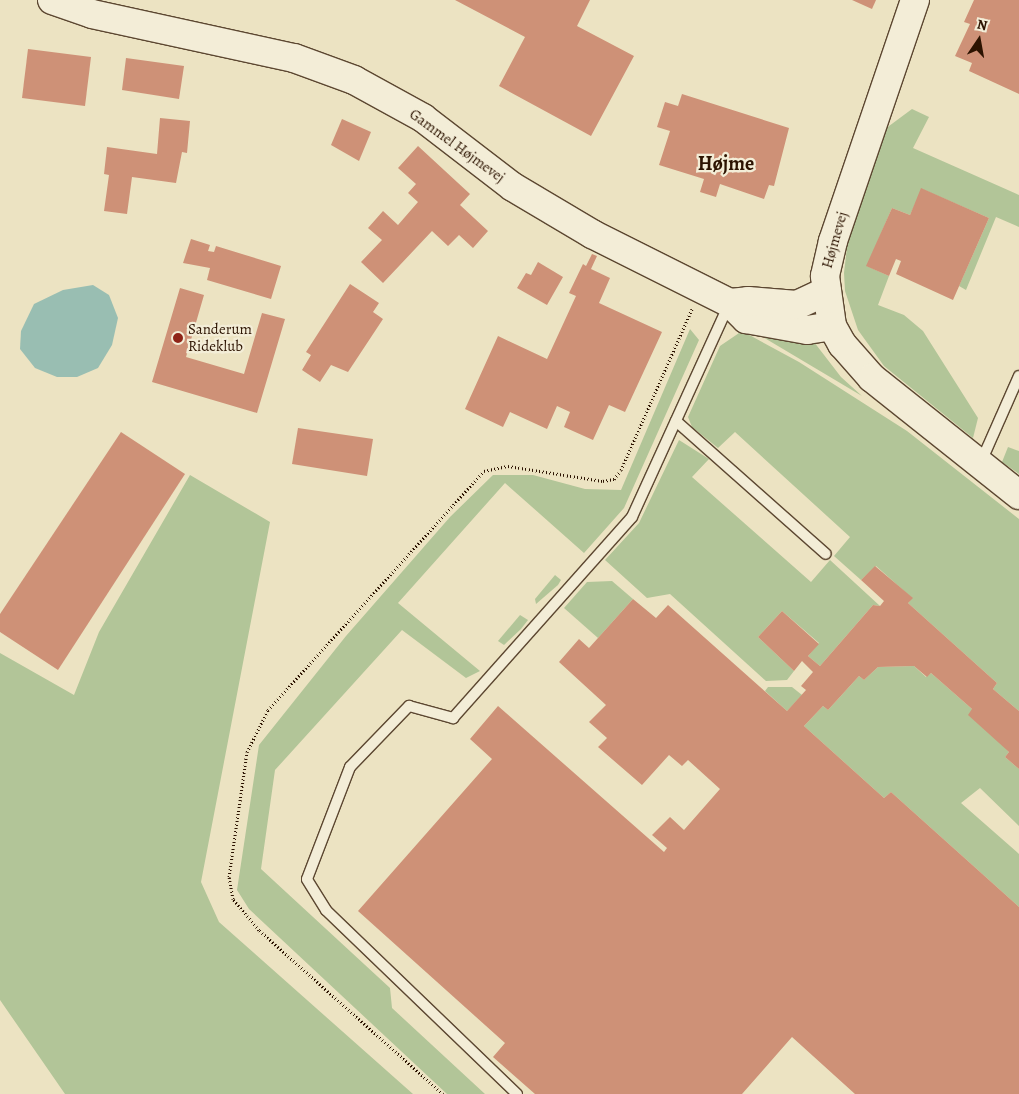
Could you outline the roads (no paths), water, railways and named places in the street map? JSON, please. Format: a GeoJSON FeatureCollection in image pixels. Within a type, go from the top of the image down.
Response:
{"type":"FeatureCollection","features":[{"type":"Feature","properties":{"kind":"street","name":"Gammel Højmevej"},"geometry":{"type":"LineString","coordinates":[[52,0],[92,14],[294,58],[354,80],[423,118],[513,188],[592,234],[700,290],[730,303],[746,319],[768,325],[807,330],[832,326]]}},
{"type":"Feature","properties":{"kind":"street","name":"Højmevej"},"geometry":{"type":"LineString","coordinates":[[914,0],[833,242],[825,276],[832,326],[842,344],[872,378],[981,462],[1019,496]]}},
{"type":"Feature","properties":{"kind":"street","name":"Gammel Højmevej"},"geometry":{"type":"LineString","coordinates":[[730,303],[748,300],[797,305],[827,291]]}},
{"type":"Feature","properties":{"kind":"lane"},"geometry":{"type":"LineString","coordinates":[[517,1094],[326,910],[307,879],[350,767],[409,706],[453,718],[632,517],[730,303]]}},
{"type":"Feature","properties":{"kind":"lane"},"geometry":{"type":"LineString","coordinates":[[981,462],[1019,376]]}},
{"type":"Feature","properties":{"kind":"lane"},"geometry":{"type":"LineString","coordinates":[[676,421],[826,554]]}},
{"type":"Feature","properties":{"kind":"water"},"geometry":{"type":"Polygon","coordinates":[[[93,285],[109,295],[118,318],[112,345],[98,368],[77,377],[57,377],[35,368],[20,349],[21,331],[34,304],[63,290],[93,285]]]}},
{"type":"Feature","properties":{"kind":"place","name":"Sanderum Rideklub"},"geometry":{"type":"Point","coordinates":[178,338]}},
{"type":"Feature","properties":{"kind":"district","name":"Højme"},"geometry":{"type":"Point","coordinates":[726,163]}}]}
